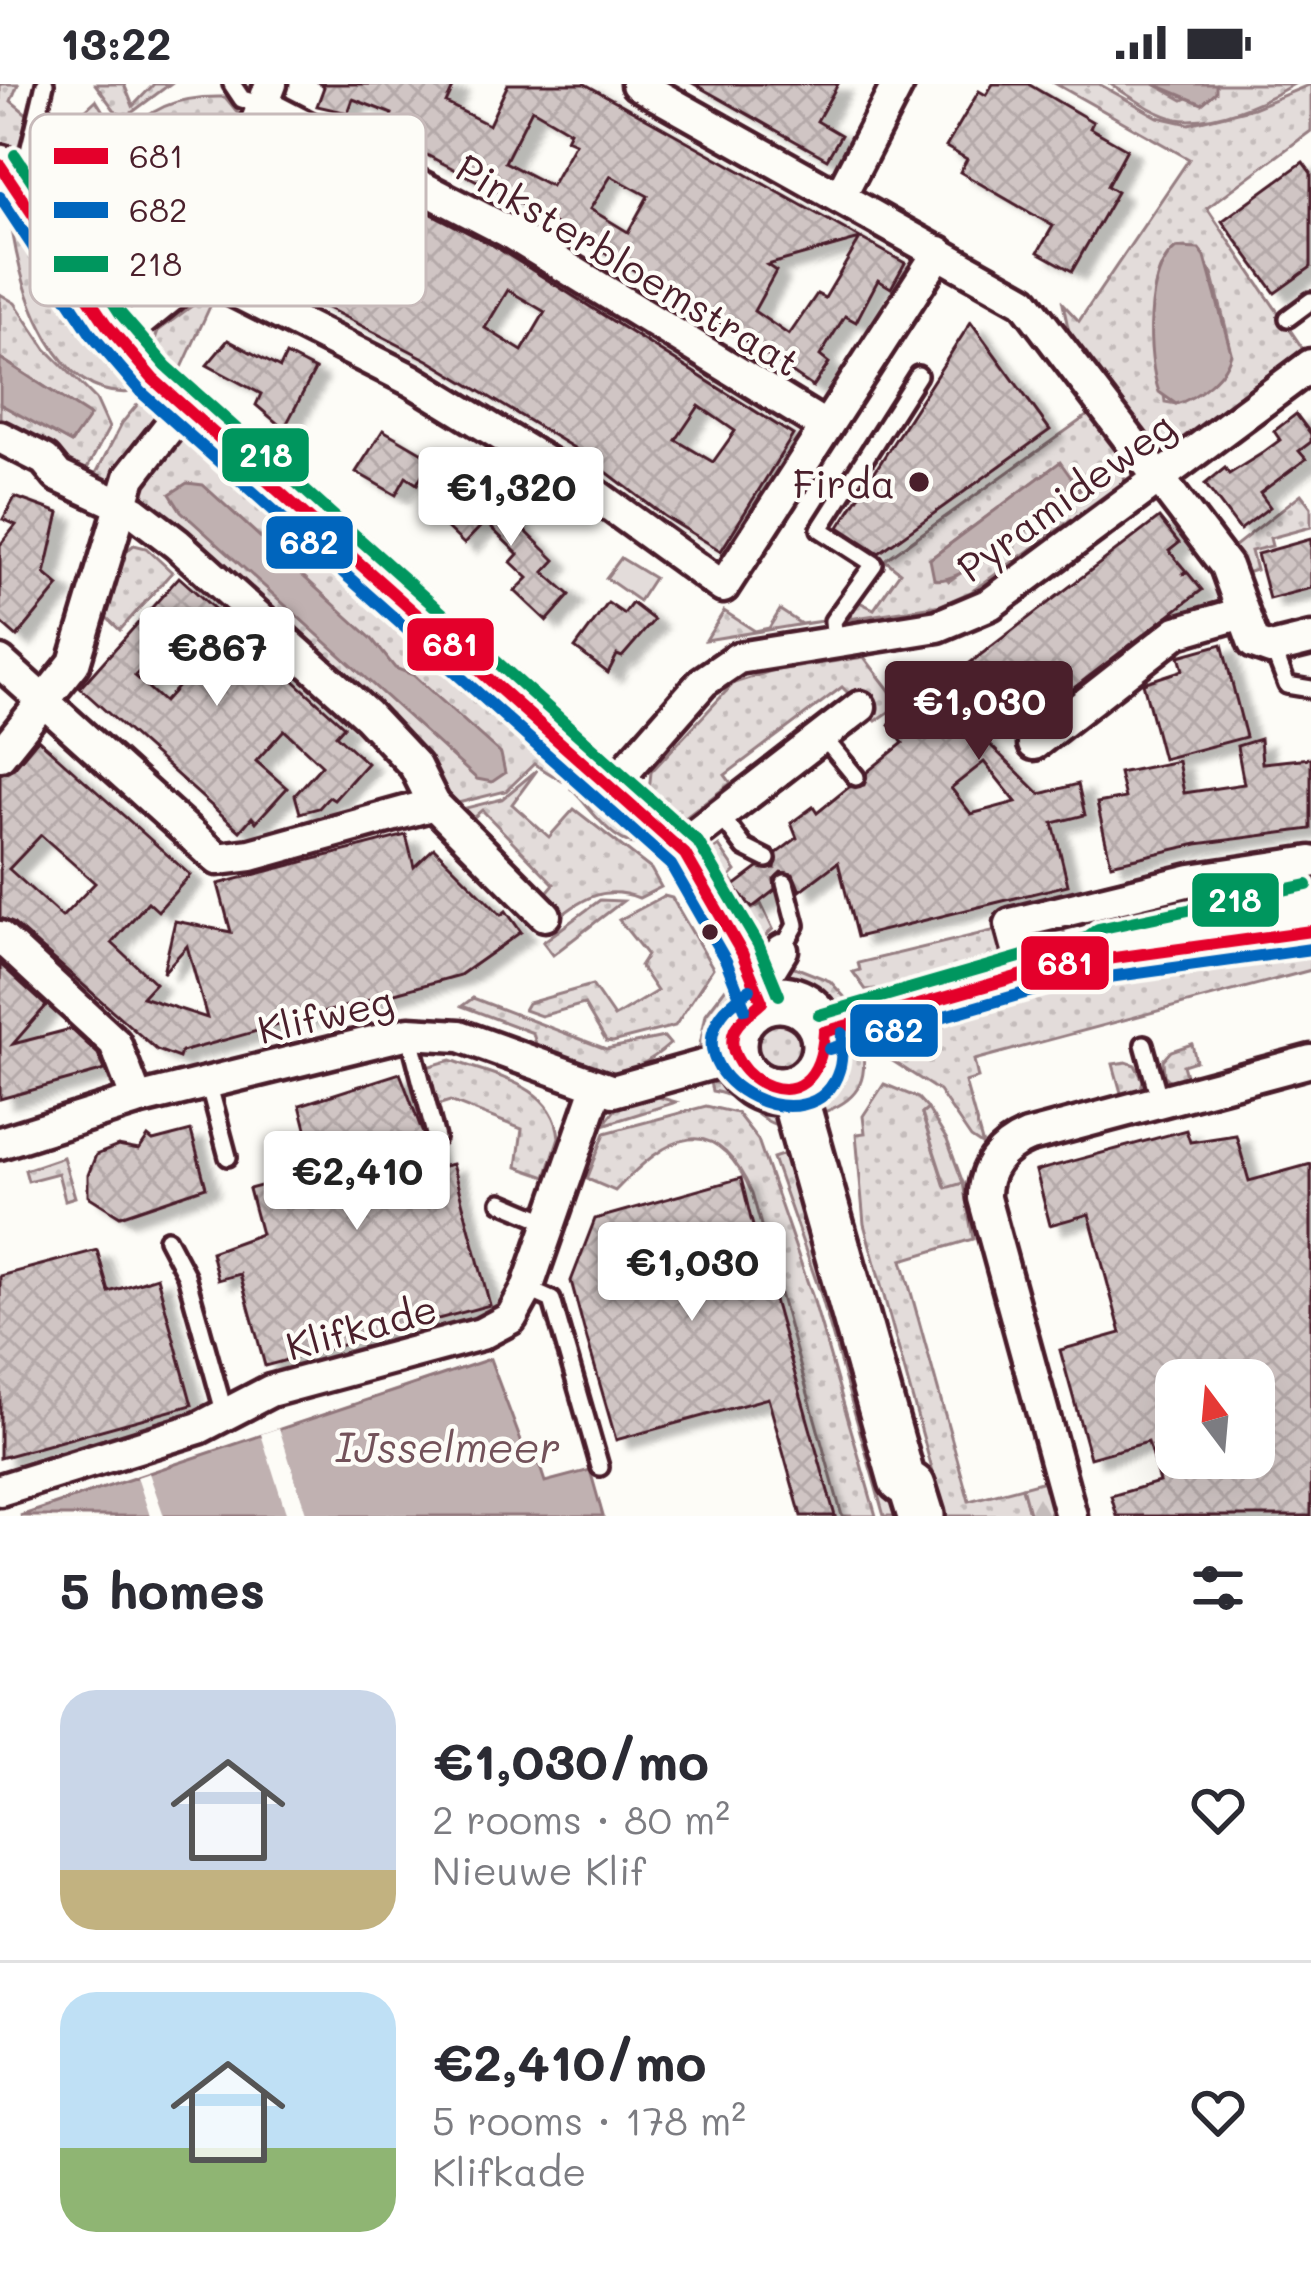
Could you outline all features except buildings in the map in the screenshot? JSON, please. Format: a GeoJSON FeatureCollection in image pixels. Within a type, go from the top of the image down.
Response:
{"type":"FeatureCollection","features":[{"type":"Feature","properties":{"kind":"main road"},"geometry":{"type":"LineString","coordinates":[[9,179],[30,210]]}},
{"type":"Feature","properties":{"kind":"main road"},"geometry":{"type":"LineString","coordinates":[[96,306],[118,339],[184,407],[679,848],[726,923],[760,995]]}},
{"type":"Feature","properties":{"kind":"main road"},"geometry":{"type":"LineString","coordinates":[[1097,955],[1103,946],[1152,932],[1311,903]]}},
{"type":"Feature","properties":{"kind":"main road"},"geometry":{"type":"LineString","coordinates":[[824,1032],[1097,955],[1107,959],[1311,931]]}},
{"type":"Feature","properties":{"kind":"main road"},"geometry":{"type":"LineString","coordinates":[[760,995],[800,1003],[824,1032],[820,1067],[791,1089],[757,1084],[735,1057],[736,1030],[760,995]]}},
{"type":"Feature","properties":{"kind":"main road"},"geometry":{"type":"LineString","coordinates":[[791,1089],[908,1504]]}},
{"type":"Feature","properties":{"kind":"street"},"geometry":{"type":"LineString","coordinates":[[637,84],[1024,302],[1226,566],[1254,643],[1273,649],[1311,639]]}},
{"type":"Feature","properties":{"kind":"street"},"geometry":{"type":"LineString","coordinates":[[840,196],[898,84]]}},
{"type":"Feature","properties":{"kind":"street","name":"Pinksterbloemstraat"},"geometry":{"type":"LineString","coordinates":[[267,95],[301,114]]}},
{"type":"Feature","properties":{"kind":"street","name":"Pinksterbloemstraat"},"geometry":{"type":"LineString","coordinates":[[426,185],[826,427]]}},
{"type":"Feature","properties":{"kind":"street"},"geometry":{"type":"LineString","coordinates":[[264,306],[411,380],[565,473],[723,587],[939,252]]}},
{"type":"Feature","properties":{"kind":"street"},"geometry":{"type":"LineString","coordinates":[[118,339],[158,306]]}},
{"type":"Feature","properties":{"kind":"street","name":"Pyramideweg"},"geometry":{"type":"LineString","coordinates":[[611,787],[724,665],[765,650],[938,626],[990,604],[1311,365]]}},
{"type":"Feature","properties":{"kind":"street"},"geometry":{"type":"LineString","coordinates":[[0,754],[44,704],[81,650],[137,462],[184,407]]}},
{"type":"Feature","properties":{"kind":"street"},"geometry":{"type":"LineString","coordinates":[[0,437],[45,460],[58,476],[122,506],[177,544],[367,715],[415,766],[434,804],[545,915]]}},
{"type":"Feature","properties":{"kind":"street"},"geometry":{"type":"LineString","coordinates":[[1034,744],[1177,632],[1242,613]]}},
{"type":"Feature","properties":{"kind":"street"},"geometry":{"type":"LineString","coordinates":[[0,662],[218,859],[251,856],[434,804]]}},
{"type":"Feature","properties":{"kind":"street"},"geometry":{"type":"LineString","coordinates":[[679,848],[860,707]]}},
{"type":"Feature","properties":{"kind":"street"},"geometry":{"type":"LineString","coordinates":[[1025,975],[1011,925],[1191,880],[1311,862]]}},
{"type":"Feature","properties":{"kind":"street"},"geometry":{"type":"LineString","coordinates":[[0,937],[104,1030],[128,1066],[137,1100]]}},
{"type":"Feature","properties":{"kind":"street"},"geometry":{"type":"LineString","coordinates":[[760,995],[782,950]]}},
{"type":"Feature","properties":{"kind":"street","name":"Klifweg"},"geometry":{"type":"LineString","coordinates":[[0,1143],[137,1100],[409,1033],[460,1036],[598,1088],[624,1089],[735,1057]]}},
{"type":"Feature","properties":{"kind":"street"},"geometry":{"type":"LineString","coordinates":[[1071,1516],[986,1207],[985,1180],[1017,1142],[1311,1061]]}},
{"type":"Feature","properties":{"kind":"street"},"geometry":{"type":"LineString","coordinates":[[524,1295],[598,1088]]}},
{"type":"Feature","properties":{"kind":"street","name":"Klifkade"},"geometry":{"type":"LineString","coordinates":[[0,1490],[199,1428],[224,1411],[271,1391],[481,1334],[511,1318],[524,1295]]}},
{"type":"Feature","properties":{"kind":"lane"},"geometry":{"type":"LineString","coordinates":[[34,114],[45,84]]}},
{"type":"Feature","properties":{"kind":"lane"},"geometry":{"type":"LineString","coordinates":[[232,84],[242,99],[267,95]]}},
{"type":"Feature","properties":{"kind":"lane"},"geometry":{"type":"LineString","coordinates":[[9,179],[30,124]]}},
{"type":"Feature","properties":{"kind":"lane"},"geometry":{"type":"LineString","coordinates":[[1288,318],[1311,301]]}},
{"type":"Feature","properties":{"kind":"lane"},"geometry":{"type":"LineString","coordinates":[[835,641],[833,621],[874,564],[820,529],[918,376]]}},
{"type":"Feature","properties":{"kind":"lane"},"geometry":{"type":"LineString","coordinates":[[1273,649],[1287,685],[1311,689]]}},
{"type":"Feature","properties":{"kind":"lane"},"geometry":{"type":"LineString","coordinates":[[823,736],[856,777]]}},
{"type":"Feature","properties":{"kind":"lane"},"geometry":{"type":"LineString","coordinates":[[722,816],[745,848],[752,872]]}},
{"type":"Feature","properties":{"kind":"lane"},"geometry":{"type":"LineString","coordinates":[[745,848],[767,860]]}},
{"type":"Feature","properties":{"kind":"lane"},"geometry":{"type":"LineString","coordinates":[[782,950],[796,925],[785,883]]}},
{"type":"Feature","properties":{"kind":"lane"},"geometry":{"type":"LineString","coordinates":[[770,896],[791,906]]}},
{"type":"Feature","properties":{"kind":"lane"},"geometry":{"type":"LineString","coordinates":[[409,1033],[436,1138]]}},
{"type":"Feature","properties":{"kind":"lane"},"geometry":{"type":"LineString","coordinates":[[1144,1044],[1160,1102]]}},
{"type":"Feature","properties":{"kind":"lane"},"geometry":{"type":"LineString","coordinates":[[208,1082],[228,1157]]}},
{"type":"Feature","properties":{"kind":"lane"},"geometry":{"type":"LineString","coordinates":[[501,1202],[551,1222]]}},
{"type":"Feature","properties":{"kind":"lane"},"geometry":{"type":"LineString","coordinates":[[167,1239],[186,1275],[224,1411]]}},
{"type":"Feature","properties":{"kind":"lane"},"geometry":{"type":"LineString","coordinates":[[524,1295],[552,1300],[600,1467]]}},
{"type":"Feature","properties":{"kind":"green space"},"geometry":{"type":"Polygon","coordinates":[[[0,84],[18,84],[11,101],[28,115],[14,162],[0,141],[0,84]]]}},
{"type":"Feature","properties":{"kind":"green space"},"geometry":{"type":"Polygon","coordinates":[[[95,84],[124,84],[133,106],[154,84],[170,84],[130,114],[116,112],[95,84]]]}},
{"type":"Feature","properties":{"kind":"green space"},"geometry":{"type":"Polygon","coordinates":[[[1056,84],[1099,84],[1158,117],[1189,124],[1253,108],[1311,84],[1311,131],[1207,208],[1303,349],[1174,444],[1151,442],[1069,332],[1063,304],[1079,321],[1189,159],[1056,84]],[[1185,247],[1176,248],[1157,279],[1154,321],[1165,402],[1176,404],[1197,392],[1229,340],[1212,273],[1185,247]]]}},
{"type":"Feature","properties":{"kind":"green space"},"geometry":{"type":"Polygon","coordinates":[[[1110,84],[1154,84],[1183,100],[1216,84],[1294,84],[1238,110],[1191,120],[1160,113],[1110,84]]]}},
{"type":"Feature","properties":{"kind":"green space"},"geometry":{"type":"Polygon","coordinates":[[[225,97],[239,114],[151,114],[191,99],[225,97]]]}},
{"type":"Feature","properties":{"kind":"green space"},"geometry":{"type":"Polygon","coordinates":[[[96,100],[105,114],[81,114],[96,100]]]}},
{"type":"Feature","properties":{"kind":"green space"},"geometry":{"type":"Polygon","coordinates":[[[0,191],[30,233],[30,300],[12,229],[0,191]]]}},
{"type":"Feature","properties":{"kind":"green space"},"geometry":{"type":"Polygon","coordinates":[[[0,294],[15,303],[46,349],[96,399],[109,428],[81,480],[0,430],[0,404],[70,442],[73,405],[0,358],[0,294]]]}},
{"type":"Feature","properties":{"kind":"green space"},"geometry":{"type":"Polygon","coordinates":[[[32,306],[82,306],[139,386],[134,392],[107,391],[84,380],[64,362],[32,306]]]}},
{"type":"Feature","properties":{"kind":"green space"},"geometry":{"type":"Polygon","coordinates":[[[192,306],[210,306],[180,372],[153,345],[158,331],[192,306]]]}},
{"type":"Feature","properties":{"kind":"green space"},"geometry":{"type":"Polygon","coordinates":[[[147,393],[157,406],[155,422],[108,482],[90,485],[122,423],[147,393]]]}},
{"type":"Feature","properties":{"kind":"green space"},"geometry":{"type":"Polygon","coordinates":[[[1088,415],[1125,463],[1124,482],[971,592],[941,605],[849,619],[859,602],[874,609],[900,572],[885,560],[1088,415]],[[1059,463],[930,559],[949,581],[1079,490],[1059,463]]]}},
{"type":"Feature","properties":{"kind":"green space"},"geometry":{"type":"Polygon","coordinates":[[[186,433],[571,770],[562,781],[534,764],[506,791],[450,805],[140,502],[137,488],[179,434],[186,433]]]}},
{"type":"Feature","properties":{"kind":"green space"},"geometry":{"type":"Polygon","coordinates":[[[1301,494],[1311,507],[1311,527],[1270,538],[1272,546],[1251,551],[1256,570],[1246,573],[1230,550],[1301,494]]]}},
{"type":"Feature","properties":{"kind":"green space"},"geometry":{"type":"Polygon","coordinates":[[[134,545],[146,548],[172,572],[120,630],[106,617],[125,552],[134,545]]]}},
{"type":"Feature","properties":{"kind":"green space"},"geometry":{"type":"Polygon","coordinates":[[[621,558],[654,578],[639,601],[606,578],[621,558]]]}},
{"type":"Feature","properties":{"kind":"green space"},"geometry":{"type":"Polygon","coordinates":[[[780,610],[801,624],[822,621],[706,640],[724,611],[755,631],[769,628],[780,610]]]}},
{"type":"Feature","properties":{"kind":"green space"},"geometry":{"type":"Polygon","coordinates":[[[864,657],[900,704],[876,721],[842,687],[725,775],[731,783],[685,818],[649,791],[651,772],[734,683],[771,671],[864,657]]]}},
{"type":"Feature","properties":{"kind":"green space"},"geometry":{"type":"Polygon","coordinates":[[[537,770],[512,804],[549,837],[574,809],[651,869],[661,887],[639,898],[599,894],[544,929],[543,897],[554,884],[482,810],[466,824],[454,811],[502,799],[537,770]]]}},
{"type":"Feature","properties":{"kind":"green space"},"geometry":{"type":"Polygon","coordinates":[[[581,779],[649,845],[625,841],[605,826],[571,789],[581,779]]]}},
{"type":"Feature","properties":{"kind":"green space"},"geometry":{"type":"Polygon","coordinates":[[[719,846],[736,871],[730,877],[753,909],[761,904],[773,929],[760,941],[709,853],[719,846]]]}},
{"type":"Feature","properties":{"kind":"green space"},"geometry":{"type":"Polygon","coordinates":[[[1311,872],[1311,895],[1035,954],[1030,939],[1042,927],[1060,921],[1067,940],[1196,907],[1192,890],[1311,872]]]}},
{"type":"Feature","properties":{"kind":"green space"},"geometry":{"type":"Polygon","coordinates":[[[664,896],[672,898],[713,968],[675,1026],[613,1042],[606,1041],[584,1004],[541,1016],[524,1010],[528,1003],[592,985],[614,1017],[657,991],[640,966],[647,955],[619,920],[664,896]]]}},
{"type":"Feature","properties":{"kind":"green space"},"geometry":{"type":"Polygon","coordinates":[[[600,900],[623,901],[553,955],[543,942],[600,900]]]}},
{"type":"Feature","properties":{"kind":"green space"},"geometry":{"type":"Polygon","coordinates":[[[1000,929],[1005,960],[878,1001],[875,989],[866,990],[853,972],[860,970],[858,963],[1000,929]]]}},
{"type":"Feature","properties":{"kind":"green space"},"geometry":{"type":"Polygon","coordinates":[[[1311,939],[1311,970],[974,1060],[978,1078],[965,1082],[983,1146],[971,1138],[939,1091],[885,1056],[881,1041],[888,1038],[886,1029],[1102,968],[1311,939]]]}},
{"type":"Feature","properties":{"kind":"green space"},"geometry":{"type":"Polygon","coordinates":[[[792,966],[830,981],[849,1002],[823,999],[797,987],[784,976],[792,966]]]}},
{"type":"Feature","properties":{"kind":"green space"},"geometry":{"type":"Polygon","coordinates":[[[731,981],[726,1017],[700,1045],[706,1014],[731,981]]]}},
{"type":"Feature","properties":{"kind":"green space"},"geometry":{"type":"Polygon","coordinates":[[[473,998],[606,1049],[664,1037],[670,1044],[620,1072],[591,1069],[537,1048],[533,1033],[462,1006],[473,998]]]}},
{"type":"Feature","properties":{"kind":"green space"},"geometry":{"type":"Polygon","coordinates":[[[779,1017],[798,1025],[806,1044],[798,1063],[779,1071],[760,1063],[752,1044],[760,1025],[779,1017]]]}},
{"type":"Feature","properties":{"kind":"green space"},"geometry":{"type":"Polygon","coordinates":[[[861,1042],[864,1068],[858,1088],[842,1103],[818,1114],[830,1073],[861,1042]]]}},
{"type":"Feature","properties":{"kind":"green space"},"geometry":{"type":"Polygon","coordinates":[[[1192,1044],[1196,1061],[1183,1065],[1188,1083],[1173,1084],[1164,1075],[1163,1060],[1171,1051],[1192,1044]]]}},
{"type":"Feature","properties":{"kind":"green space"},"geometry":{"type":"Polygon","coordinates":[[[451,1060],[519,1085],[546,1105],[559,1137],[546,1177],[517,1167],[522,1129],[450,1101],[434,1106],[423,1068],[451,1060]]]}},
{"type":"Feature","properties":{"kind":"green space"},"geometry":{"type":"Polygon","coordinates":[[[1113,1064],[1135,1065],[1143,1080],[1140,1092],[1123,1100],[1113,1064]]]}},
{"type":"Feature","properties":{"kind":"green space"},"geometry":{"type":"Polygon","coordinates":[[[710,1082],[751,1096],[780,1125],[712,1091],[710,1082]]]}},
{"type":"Feature","properties":{"kind":"green space"},"geometry":{"type":"Polygon","coordinates":[[[884,1084],[918,1098],[928,1109],[922,1114],[945,1187],[963,1183],[973,1239],[902,1260],[969,1501],[1022,1487],[1030,1516],[945,1516],[864,1224],[856,1134],[865,1133],[863,1116],[884,1084]]]}},
{"type":"Feature","properties":{"kind":"green space"},"geometry":{"type":"Polygon","coordinates":[[[651,1095],[676,1102],[603,1125],[618,1106],[651,1095]]]}},
{"type":"Feature","properties":{"kind":"green space"},"geometry":{"type":"Polygon","coordinates":[[[706,1106],[737,1113],[758,1140],[813,1298],[876,1516],[842,1516],[752,1193],[737,1166],[706,1140],[689,1139],[653,1156],[615,1191],[587,1179],[605,1133],[706,1106]]]}},
{"type":"Feature","properties":{"kind":"green space"},"geometry":{"type":"Polygon","coordinates":[[[928,1109],[947,1140],[963,1183],[946,1188],[922,1114],[928,1109]]]}},
{"type":"Feature","properties":{"kind":"green space"},"geometry":{"type":"Polygon","coordinates":[[[794,1151],[897,1516],[884,1516],[821,1295],[773,1158],[794,1151]]]}},
{"type":"Feature","properties":{"kind":"green space"},"geometry":{"type":"Polygon","coordinates":[[[63,1157],[75,1197],[65,1200],[58,1173],[28,1181],[25,1170],[63,1157]]]}},
{"type":"Feature","properties":{"kind":"green space"},"geometry":{"type":"Polygon","coordinates":[[[1048,1480],[1053,1502],[1049,1516],[1030,1516],[1022,1487],[1048,1480]]]}},
{"type":"Feature","properties":{"kind":"water"},"geometry":{"type":"Polygon","coordinates":[[[1154,84],[1216,84],[1216,92],[1202,104],[1154,84]]]}},
{"type":"Feature","properties":{"kind":"water"},"geometry":{"type":"Polygon","coordinates":[[[1176,248],[1199,249],[1205,257],[1231,352],[1210,384],[1176,404],[1159,392],[1151,317],[1158,276],[1176,248]]]}},
{"type":"Feature","properties":{"kind":"water"},"geometry":{"type":"Polygon","coordinates":[[[0,358],[90,416],[71,443],[0,404],[0,358]]]}},
{"type":"Feature","properties":{"kind":"water"},"geometry":{"type":"Polygon","coordinates":[[[1060,462],[1080,490],[984,560],[946,579],[934,579],[930,559],[1060,462]]]}},
{"type":"Feature","properties":{"kind":"water"},"geometry":{"type":"Polygon","coordinates":[[[187,483],[203,485],[372,639],[395,668],[413,675],[501,754],[505,773],[492,782],[477,779],[181,511],[170,494],[187,483]]]}},
{"type":"Feature","properties":{"kind":"water","name":"IJsselmeer"},"geometry":{"type":"Polygon","coordinates":[[[490,1359],[530,1465],[539,1464],[545,1482],[590,1470],[603,1516],[20,1516],[490,1359]]]}},
{"type":"Feature","properties":{"kind":"pier"},"geometry":{"type":"Polygon","coordinates":[[[279,1428],[307,1516],[287,1516],[261,1434],[279,1428]]]}},
{"type":"Feature","properties":{"kind":"pier"},"geometry":{"type":"Polygon","coordinates":[[[149,1473],[164,1516],[150,1516],[137,1477],[149,1473]]]}},
{"type":"Feature","properties":{"kind":"transit line","name":"218"},"geometry":{"type":"LineString","coordinates":[[15,155],[30,178]]}},
{"type":"Feature","properties":{"kind":"transit line","name":"681"},"geometry":{"type":"LineString","coordinates":[[0,165],[30,210]]}},
{"type":"Feature","properties":{"kind":"transit line","name":"682"},"geometry":{"type":"LineString","coordinates":[[0,197],[30,242]]}},
{"type":"Feature","properties":{"kind":"transit line","name":"682"},"geometry":{"type":"LineString","coordinates":[[72,306],[141,392],[671,865],[726,961],[745,1009]]}},
{"type":"Feature","properties":{"kind":"transit line","name":"681"},"geometry":{"type":"LineString","coordinates":[[94,306],[153,379],[685,854],[742,953],[762,1002]]}},
{"type":"Feature","properties":{"kind":"transit line","name":"218"},"geometry":{"type":"LineString","coordinates":[[115,306],[166,366],[698,842],[758,944],[779,995]]}},
{"type":"Feature","properties":{"kind":"transit line","name":"218"},"geometry":{"type":"LineString","coordinates":[[819,1015],[1086,938],[1098,929],[1307,885]]}},
{"type":"Feature","properties":{"kind":"transit line","name":"681"},"geometry":{"type":"LineString","coordinates":[[824,1032],[1097,954],[1107,959],[1311,931]]}},
{"type":"Feature","properties":{"kind":"transit line","name":"682"},"geometry":{"type":"LineString","coordinates":[[829,1049],[1095,973],[1109,977],[1311,949]]}},
{"type":"Feature","properties":{"kind":"transit line","name":"682"},"geometry":{"type":"LineString","coordinates":[[750,989],[722,1014],[712,1039],[716,1062],[731,1082],[753,1097],[779,1105],[804,1104],[825,1093],[839,1070],[842,1033]]}},
{"type":"Feature","properties":{"kind":"transit line","name":"681"},"geometry":{"type":"LineString","coordinates":[[762,1002],[737,1025],[733,1046],[740,1063],[770,1086],[788,1089],[805,1082],[818,1064],[824,1032]]}},
{"type":"Feature","properties":{"kind":"place","name":"Firda"},"geometry":{"type":"Point","coordinates":[919,482]}}]}
